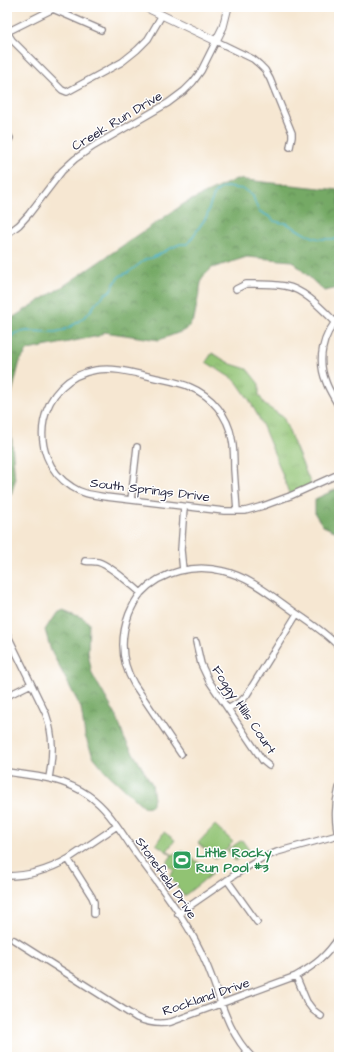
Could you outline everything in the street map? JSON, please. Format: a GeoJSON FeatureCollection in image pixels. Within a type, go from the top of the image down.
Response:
{"type":"FeatureCollection","features":[{"type":"Feature","properties":{"kind":"street"},"geometry":{"type":"LineString","coordinates":[[145,7],[253,59],[265,70],[292,133],[290,147]]}},
{"type":"Feature","properties":{"kind":"street"},"geometry":{"type":"LineString","coordinates":[[216,41],[223,27],[228,7]]}},
{"type":"Feature","properties":{"kind":"street"},"geometry":{"type":"LineString","coordinates":[[101,30],[53,9],[7,32],[12,40],[56,85],[67,92],[122,62],[148,39],[162,15]]}},
{"type":"Feature","properties":{"kind":"street","name":"Creek Run Drive"},"geometry":{"type":"LineString","coordinates":[[7,234],[19,225],[29,214],[62,171],[75,159],[94,146],[168,103],[184,91],[201,71],[216,41]]}},
{"type":"Feature","properties":{"kind":"street"},"geometry":{"type":"LineString","coordinates":[[7,133],[10,138],[7,143]]}},
{"type":"Feature","properties":{"kind":"street"},"geometry":{"type":"LineString","coordinates":[[236,290],[246,284],[291,287],[306,295],[337,320],[327,334],[321,357],[321,366],[322,373],[339,407]]}},
{"type":"Feature","properties":{"kind":"street","name":"South Springs Drive"},"geometry":{"type":"LineString","coordinates":[[237,511],[232,435],[224,416],[218,407],[198,390],[185,385],[128,372],[105,369],[85,372],[63,385],[54,395],[48,406],[42,429],[46,454],[51,465],[66,483],[76,490],[88,494],[224,511],[237,511],[254,509],[270,504],[339,474]]}},
{"type":"Feature","properties":{"kind":"street"},"geometry":{"type":"LineString","coordinates":[[131,500],[137,447]]}},
{"type":"Feature","properties":{"kind":"street"},"geometry":{"type":"LineString","coordinates":[[182,570],[181,550],[184,506]]}},
{"type":"Feature","properties":{"kind":"street"},"geometry":{"type":"LineString","coordinates":[[85,562],[97,562],[102,564],[141,593]]}},
{"type":"Feature","properties":{"kind":"street"},"geometry":{"type":"LineString","coordinates":[[181,754],[134,684],[128,674],[125,662],[123,645],[125,627],[131,609],[141,593],[157,580],[182,570],[193,568],[211,569],[236,575],[254,584],[297,614],[339,647]]}},
{"type":"Feature","properties":{"kind":"street"},"geometry":{"type":"LineString","coordinates":[[228,710],[246,696],[297,614]]}},
{"type":"Feature","properties":{"kind":"street"},"geometry":{"type":"LineString","coordinates":[[7,634],[46,714],[51,731],[53,752],[49,778]]}},
{"type":"Feature","properties":{"kind":"street","name":"Foggy Hills Court"},"geometry":{"type":"LineString","coordinates":[[196,642],[198,656],[204,673],[258,755],[269,766]]}},
{"type":"Feature","properties":{"kind":"street"},"geometry":{"type":"LineString","coordinates":[[7,696],[31,684]]}},
{"type":"Feature","properties":{"kind":"street","name":"Stonefield Drive"},"geometry":{"type":"LineString","coordinates":[[7,772],[49,778],[69,785],[88,795],[104,809],[192,935],[201,951],[234,1033],[248,1056]]}},
{"type":"Feature","properties":{"kind":"street"},"geometry":{"type":"LineString","coordinates":[[178,914],[254,862],[269,855],[338,836],[336,810],[339,788]]}},
{"type":"Feature","properties":{"kind":"street"},"geometry":{"type":"LineString","coordinates":[[7,876],[32,874],[45,870],[68,859],[117,826]]}},
{"type":"Feature","properties":{"kind":"street"},"geometry":{"type":"LineString","coordinates":[[68,859],[92,897],[94,902],[94,914]]}},
{"type":"Feature","properties":{"kind":"street"},"geometry":{"type":"LineString","coordinates":[[227,880],[257,922]]}},
{"type":"Feature","properties":{"kind":"street","name":"Rockland Drive"},"geometry":{"type":"LineString","coordinates":[[14,940],[132,1015],[146,1022],[155,1024],[171,1022],[296,976],[319,961],[334,946],[339,937]]}},
{"type":"Feature","properties":{"kind":"street"},"geometry":{"type":"LineString","coordinates":[[296,976],[312,1009],[321,1016]]}},
{"type":"Feature","properties":{"kind":"green space"},"geometry":{"type":"Polygon","coordinates":[[[236,179],[339,190],[339,288],[324,291],[292,261],[247,257],[212,268],[202,278],[194,319],[186,330],[159,340],[104,332],[99,336],[28,350],[20,361],[9,405],[15,481],[11,495],[7,499],[7,321],[65,285],[185,203],[236,179]]]}},
{"type":"Feature","properties":{"kind":"green space"},"geometry":{"type":"Polygon","coordinates":[[[212,353],[231,364],[247,369],[259,384],[259,395],[265,405],[283,417],[312,487],[290,496],[262,424],[250,401],[236,381],[206,362],[212,353]]]}},
{"type":"Feature","properties":{"kind":"green space"},"geometry":{"type":"Polygon","coordinates":[[[339,488],[339,533],[323,526],[315,514],[315,499],[339,488]]]}},
{"type":"Feature","properties":{"kind":"green space"},"geometry":{"type":"Polygon","coordinates":[[[63,610],[83,618],[89,623],[88,652],[92,674],[117,717],[124,738],[152,784],[154,799],[151,806],[144,807],[107,773],[93,756],[85,736],[81,708],[51,651],[45,630],[56,613],[63,610]]]}},
{"type":"Feature","properties":{"kind":"green space"},"geometry":{"type":"Polygon","coordinates":[[[215,825],[233,842],[216,859],[198,843],[215,825]]]}},
{"type":"Feature","properties":{"kind":"green space","name":"Little Rocky Run Pool #3"},"geometry":{"type":"Polygon","coordinates":[[[164,832],[175,840],[167,851],[173,855],[175,853],[179,855],[182,851],[213,873],[184,896],[170,877],[174,870],[166,864],[172,855],[156,844],[164,832]]]}},
{"type":"Feature","properties":{"kind":"green space"},"geometry":{"type":"Polygon","coordinates":[[[242,840],[249,850],[235,861],[227,850],[242,840]]]}},
{"type":"Feature","properties":{"kind":"waterway"},"geometry":{"type":"LineString","coordinates":[[7,342],[15,333],[27,331],[55,332],[64,330],[75,324],[88,314],[96,303],[110,291],[120,276],[129,272],[146,259],[152,258],[180,244],[187,244],[207,216],[215,193],[226,187],[243,189],[253,196],[259,211],[274,221],[286,223],[305,234],[316,238],[339,239]]}},
{"type":"Feature","properties":{"kind":"place","name":"Little Rocky Run Pool #3"},"geometry":{"type":"Point","coordinates":[182,860]}}]}
